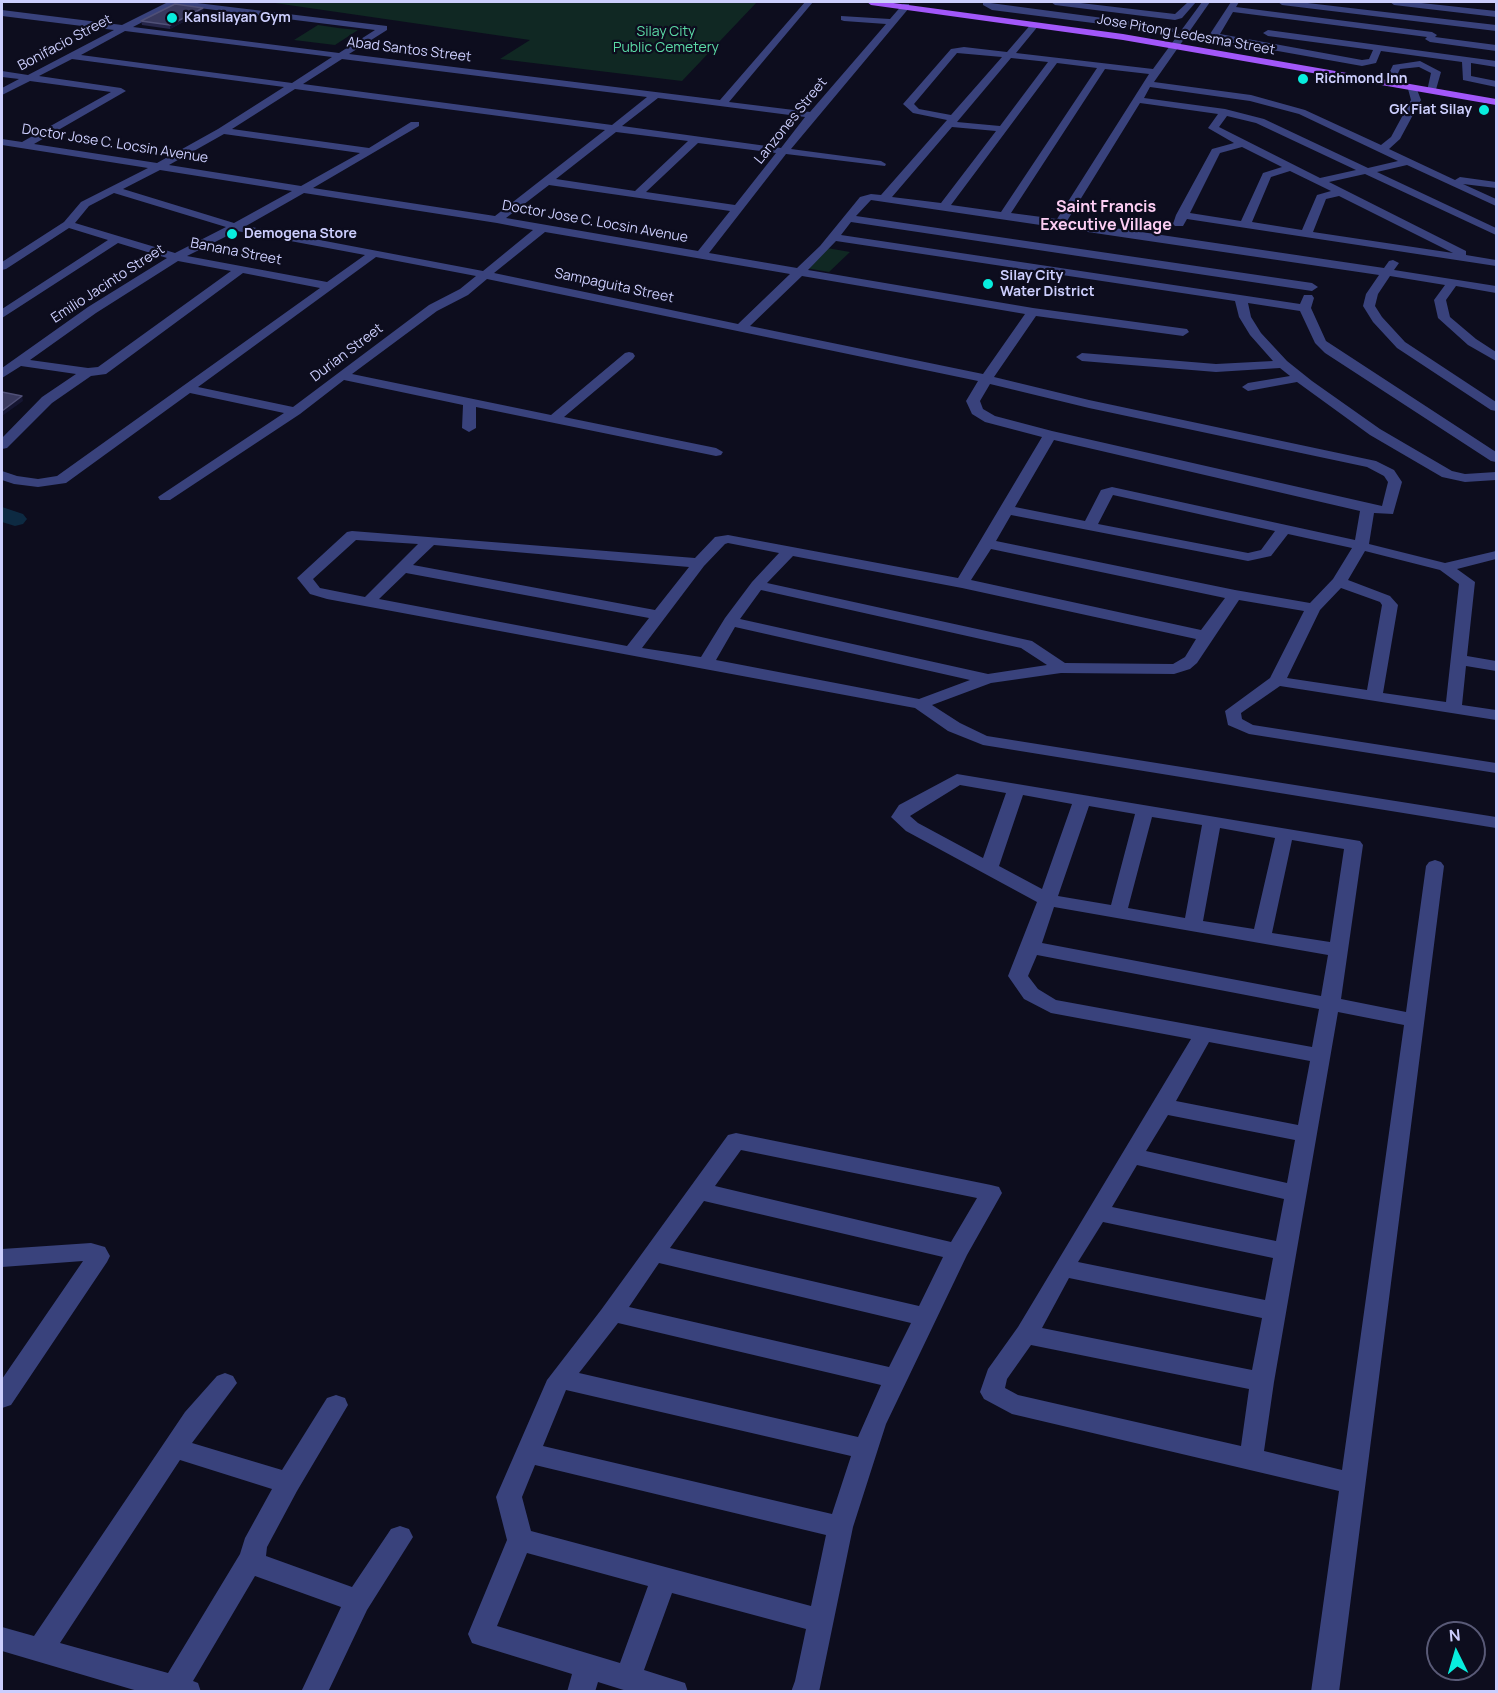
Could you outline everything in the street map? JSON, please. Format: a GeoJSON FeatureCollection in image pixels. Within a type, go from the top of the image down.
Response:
{"type":"FeatureCollection","features":[{"type":"Feature","properties":{"kind":"main road","name":"Jose Pitong Ledesma Street"},"geometry":{"type":"LineString","coordinates":[[871,2],[1174,46],[1497,102]]}},
{"type":"Feature","properties":{"kind":"street"},"geometry":{"type":"LineString","coordinates":[[2,267],[68,224],[85,204],[222,131],[384,28],[173,2]]}},
{"type":"Feature","properties":{"kind":"street","name":"Bonifacio Street"},"geometry":{"type":"LineString","coordinates":[[2,92],[173,2]]}},
{"type":"Feature","properties":{"kind":"street"},"geometry":{"type":"LineString","coordinates":[[723,103],[809,2]]}},
{"type":"Feature","properties":{"kind":"street"},"geometry":{"type":"LineString","coordinates":[[987,2],[992,7],[1171,30]]}},
{"type":"Feature","properties":{"kind":"street"},"geometry":{"type":"LineString","coordinates":[[1055,2],[1175,17],[1190,5]]}},
{"type":"Feature","properties":{"kind":"street"},"geometry":{"type":"LineString","coordinates":[[1077,31],[1113,2]]}},
{"type":"Feature","properties":{"kind":"street"},"geometry":{"type":"LineString","coordinates":[[1060,222],[1137,100],[1206,2]]}},
{"type":"Feature","properties":{"kind":"street"},"geometry":{"type":"LineString","coordinates":[[1282,2],[1497,27]]}},
{"type":"Feature","properties":{"kind":"street"},"geometry":{"type":"LineString","coordinates":[[1394,2],[1497,14]]}},
{"type":"Feature","properties":{"kind":"street"},"geometry":{"type":"LineString","coordinates":[[1171,5],[1190,5]]}},
{"type":"Feature","properties":{"kind":"street"},"geometry":{"type":"LineString","coordinates":[[1377,48],[1373,61],[1362,63],[1216,36],[1232,5],[1276,15],[1497,48]]}},
{"type":"Feature","properties":{"kind":"street","name":"Lanzones Street"},"geometry":{"type":"LineString","coordinates":[[701,255],[812,115],[906,6]]}},
{"type":"Feature","properties":{"kind":"street"},"geometry":{"type":"LineString","coordinates":[[1422,59],[1443,8]]}},
{"type":"Feature","properties":{"kind":"street","name":"Abad Santos Street"},"geometry":{"type":"LineString","coordinates":[[2,13],[812,115]]}},
{"type":"Feature","properties":{"kind":"street"},"geometry":{"type":"LineString","coordinates":[[1262,45],[1276,15]]}},
{"type":"Feature","properties":{"kind":"street"},"geometry":{"type":"LineString","coordinates":[[843,18],[891,22]]}},
{"type":"Feature","properties":{"kind":"street"},"geometry":{"type":"LineString","coordinates":[[884,199],[1035,25]]}},
{"type":"Feature","properties":{"kind":"street"},"geometry":{"type":"LineString","coordinates":[[1268,33],[1377,48],[1422,59],[1467,60],[1497,64]]}},
{"type":"Feature","properties":{"kind":"street"},"geometry":{"type":"LineString","coordinates":[[1003,129],[953,121],[916,111],[908,104],[954,51],[964,50],[1156,72]]}},
{"type":"Feature","properties":{"kind":"street"},"geometry":{"type":"LineString","coordinates":[[71,56],[882,164]]}},
{"type":"Feature","properties":{"kind":"street"},"geometry":{"type":"LineString","coordinates":[[1389,84],[1396,67],[1422,59]]}},
{"type":"Feature","properties":{"kind":"street"},"geometry":{"type":"LineString","coordinates":[[1422,59],[1436,72],[1432,92]]}},
{"type":"Feature","properties":{"kind":"street"},"geometry":{"type":"LineString","coordinates":[[1467,60],[1466,78],[1497,84]]}},
{"type":"Feature","properties":{"kind":"street"},"geometry":{"type":"LineString","coordinates":[[944,207],[1054,61]]}},
{"type":"Feature","properties":{"kind":"street"},"geometry":{"type":"LineString","coordinates":[[1004,216],[1102,67]]}},
{"type":"Feature","properties":{"kind":"street"},"geometry":{"type":"LineString","coordinates":[[2,74],[121,91],[24,145]]}},
{"type":"Feature","properties":{"kind":"street"},"geometry":{"type":"LineString","coordinates":[[1148,84],[1277,104],[1302,112],[1497,202]]}},
{"type":"Feature","properties":{"kind":"street"},"geometry":{"type":"LineString","coordinates":[[1383,150],[1395,139],[1416,100],[1413,89]]}},
{"type":"Feature","properties":{"kind":"street"},"geometry":{"type":"LineString","coordinates":[[1188,106],[1196,90]]}},
{"type":"Feature","properties":{"kind":"street"},"geometry":{"type":"LineString","coordinates":[[497,220],[656,95]]}},
{"type":"Feature","properties":{"kind":"street"},"geometry":{"type":"LineString","coordinates":[[1137,100],[1225,112],[1260,121],[1497,232]]}},
{"type":"Feature","properties":{"kind":"street"},"geometry":{"type":"LineString","coordinates":[[1225,112],[1214,128],[1477,260]]}},
{"type":"Feature","properties":{"kind":"street","name":"Emilio Jacinto Street"},"geometry":{"type":"LineString","coordinates":[[2,374],[92,310],[176,256],[236,227],[415,124]]}},
{"type":"Feature","properties":{"kind":"street"},"geometry":{"type":"LineString","coordinates":[[222,131],[371,151]]}},
{"type":"Feature","properties":{"kind":"street"},"geometry":{"type":"LineString","coordinates":[[1361,139],[1395,139]]}},
{"type":"Feature","properties":{"kind":"street"},"geometry":{"type":"LineString","coordinates":[[638,194],[695,140]]}},
{"type":"Feature","properties":{"kind":"street","name":"Doctor Jose C. Locsin Avenue"},"geometry":{"type":"LineString","coordinates":[[2,142],[497,220],[1033,312],[1183,332]]}},
{"type":"Feature","properties":{"kind":"street"},"geometry":{"type":"LineString","coordinates":[[1174,240],[1182,215],[1216,151],[1244,143]]}},
{"type":"Feature","properties":{"kind":"street"},"geometry":{"type":"LineString","coordinates":[[1320,181],[1408,162]]}},
{"type":"Feature","properties":{"kind":"street"},"geometry":{"type":"LineString","coordinates":[[1245,225],[1267,175],[1291,167]]}},
{"type":"Feature","properties":{"kind":"street"},"geometry":{"type":"LineString","coordinates":[[1440,177],[1497,184]]}},
{"type":"Feature","properties":{"kind":"street"},"geometry":{"type":"LineString","coordinates":[[546,181],[736,209]]}},
{"type":"Feature","properties":{"kind":"street","name":"Sampaguita Street"},"geometry":{"type":"LineString","coordinates":[[114,190],[236,227],[488,275],[986,379],[1089,404],[1371,464],[1389,473],[1395,482],[1388,511],[1368,508]]}},
{"type":"Feature","properties":{"kind":"street"},"geometry":{"type":"LineString","coordinates":[[1306,234],[1321,197],[1341,192]]}},
{"type":"Feature","properties":{"kind":"street"},"geometry":{"type":"LineString","coordinates":[[741,328],[833,237],[864,198],[1060,222],[1117,244],[1174,240],[1497,289]]}},
{"type":"Feature","properties":{"kind":"street"},"geometry":{"type":"LineString","coordinates":[[1182,215],[1497,263]]}},
{"type":"Feature","properties":{"kind":"street"},"geometry":{"type":"LineString","coordinates":[[850,218],[1117,244],[1312,287]]}},
{"type":"Feature","properties":{"kind":"street","name":"Banana Street"},"geometry":{"type":"LineString","coordinates":[[68,224],[176,256],[330,286]]}},
{"type":"Feature","properties":{"kind":"street","name":"Durian Street"},"geometry":{"type":"LineString","coordinates":[[165,497],[295,411],[433,308],[464,292],[488,275],[542,228]]}},
{"type":"Feature","properties":{"kind":"street"},"geometry":{"type":"LineString","coordinates":[[833,237],[1305,308]]}},
{"type":"Feature","properties":{"kind":"street"},"geometry":{"type":"LineString","coordinates":[[2,314],[117,238]]}},
{"type":"Feature","properties":{"kind":"street"},"geometry":{"type":"LineString","coordinates":[[1102,277],[1117,244]]}},
{"type":"Feature","properties":{"kind":"street"},"geometry":{"type":"LineString","coordinates":[[1430,253],[1448,246]]}},
{"type":"Feature","properties":{"kind":"street"},"geometry":{"type":"LineString","coordinates":[[1405,249],[1385,272],[1372,294],[1369,306],[1388,333],[1408,350],[1497,407]]}},
{"type":"Feature","properties":{"kind":"street"},"geometry":{"type":"LineString","coordinates":[[2,476],[38,483],[61,480],[375,253]]}},
{"type":"Feature","properties":{"kind":"street"},"geometry":{"type":"LineString","coordinates":[[1317,261],[1305,308],[1321,343],[1497,458]]}},
{"type":"Feature","properties":{"kind":"street"},"geometry":{"type":"LineString","coordinates":[[20,362],[88,372],[101,371],[241,268]]}},
{"type":"Feature","properties":{"kind":"street"},"geometry":{"type":"LineString","coordinates":[[1453,282],[1440,300],[1444,318],[1472,342],[1497,357]]}},
{"type":"Feature","properties":{"kind":"street"},"geometry":{"type":"LineString","coordinates":[[1241,300],[1245,317],[1256,335],[1283,364],[1375,432],[1439,471],[1466,478],[1497,476]]}},
{"type":"Feature","properties":{"kind":"street"},"geometry":{"type":"LineString","coordinates":[[1033,312],[973,401],[977,411],[990,419],[1050,435],[1368,508],[1361,546],[1339,582],[1313,608],[1276,681],[1233,711],[1234,721],[1250,729],[1497,768]]}},
{"type":"Feature","properties":{"kind":"street"},"geometry":{"type":"LineString","coordinates":[[553,420],[629,356]]}},
{"type":"Feature","properties":{"kind":"street"},"geometry":{"type":"LineString","coordinates":[[1082,357],[1216,368],[1283,364]]}},
{"type":"Feature","properties":{"kind":"street"},"geometry":{"type":"LineString","coordinates":[[2,445],[47,400],[88,372]]}},
{"type":"Feature","properties":{"kind":"street"},"geometry":{"type":"LineString","coordinates":[[342,376],[716,452]]}},
{"type":"Feature","properties":{"kind":"street"},"geometry":{"type":"LineString","coordinates":[[1248,387],[1300,378]]}},
{"type":"Feature","properties":{"kind":"street"},"geometry":{"type":"LineString","coordinates":[[189,389],[295,411]]}},
{"type":"Feature","properties":{"kind":"street"},"geometry":{"type":"LineString","coordinates":[[469,428],[470,403]]}},
{"type":"Feature","properties":{"kind":"street"},"geometry":{"type":"LineString","coordinates":[[962,583],[1050,435]]}},
{"type":"Feature","properties":{"kind":"street"},"geometry":{"type":"LineString","coordinates":[[1090,525],[1106,493],[1112,491],[1445,567],[1467,582],[1453,709]]}},
{"type":"Feature","properties":{"kind":"street"},"geometry":{"type":"LineString","coordinates":[[1006,510],[1248,557],[1266,553],[1284,529]]}},
{"type":"Feature","properties":{"kind":"street"},"geometry":{"type":"LineString","coordinates":[[699,563],[352,535],[305,578],[315,591],[920,704],[954,727],[983,740],[1497,823]]}},
{"type":"Feature","properties":{"kind":"street"},"geometry":{"type":"LineString","coordinates":[[369,601],[405,568],[430,540]]}},
{"type":"Feature","properties":{"kind":"street"},"geometry":{"type":"LineString","coordinates":[[631,651],[699,563],[720,540],[742,540],[962,583],[1205,636]]}},
{"type":"Feature","properties":{"kind":"street"},"geometry":{"type":"LineString","coordinates":[[987,544],[1236,595],[1313,608]]}},
{"type":"Feature","properties":{"kind":"street"},"geometry":{"type":"LineString","coordinates":[[706,663],[730,621],[757,585],[790,550]]}},
{"type":"Feature","properties":{"kind":"street"},"geometry":{"type":"LineString","coordinates":[[1445,567],[1497,555]]}},
{"type":"Feature","properties":{"kind":"street"},"geometry":{"type":"LineString","coordinates":[[405,568],[658,615]]}},
{"type":"Feature","properties":{"kind":"street"},"geometry":{"type":"LineString","coordinates":[[1339,582],[1385,599],[1390,605],[1374,697]]}},
{"type":"Feature","properties":{"kind":"street"},"geometry":{"type":"LineString","coordinates":[[757,585],[1026,645],[1037,650],[1061,668]]}},
{"type":"Feature","properties":{"kind":"street"},"geometry":{"type":"LineString","coordinates":[[920,704],[988,679],[1061,668],[1174,669],[1184,666],[1191,660],[1205,636],[1236,595]]}},
{"type":"Feature","properties":{"kind":"street"},"geometry":{"type":"LineString","coordinates":[[730,621],[988,679]]}},
{"type":"Feature","properties":{"kind":"street"},"geometry":{"type":"LineString","coordinates":[[1459,660],[1497,666]]}},
{"type":"Feature","properties":{"kind":"street"},"geometry":{"type":"LineString","coordinates":[[1276,681],[1497,715]]}},
{"type":"Feature","properties":{"kind":"street"},"geometry":{"type":"LineString","coordinates":[[1251,1459],[1262,1382],[1330,1004],[1354,845],[957,779],[905,809],[900,817],[912,827],[1047,900],[1337,950]]}},
{"type":"Feature","properties":{"kind":"street"},"geometry":{"type":"LineString","coordinates":[[989,868],[1016,789]]}},
{"type":"Feature","properties":{"kind":"street"},"geometry":{"type":"LineString","coordinates":[[1082,800],[1031,947],[1018,976],[1031,994],[1051,1006],[1320,1056]]}},
{"type":"Feature","properties":{"kind":"street"},"geometry":{"type":"LineString","coordinates":[[1118,912],[1145,811]]}},
{"type":"Feature","properties":{"kind":"street"},"geometry":{"type":"LineString","coordinates":[[1193,925],[1212,821]]}},
{"type":"Feature","properties":{"kind":"street"},"geometry":{"type":"LineString","coordinates":[[1262,937],[1285,833]]}},
{"type":"Feature","properties":{"kind":"street"},"geometry":{"type":"LineString","coordinates":[[1324,1692],[1435,866]]}},
{"type":"Feature","properties":{"kind":"street"},"geometry":{"type":"LineString","coordinates":[[1031,947],[1414,1020]]}},
{"type":"Feature","properties":{"kind":"street"},"geometry":{"type":"LineString","coordinates":[[1203,1035],[1026,1334],[996,1376],[992,1392],[1012,1404],[1352,1483]]}},
{"type":"Feature","properties":{"kind":"street"},"geometry":{"type":"LineString","coordinates":[[1163,1106],[1307,1135]]}},
{"type":"Feature","properties":{"kind":"street"},"geometry":{"type":"LineString","coordinates":[[675,1692],[628,1678],[584,1679],[481,1634],[520,1540],[509,1497],[555,1387],[736,1141],[991,1193],[957,1252],[894,1378],[865,1449],[840,1527],[808,1685],[804,1692]]}},
{"type":"Feature","properties":{"kind":"street"},"geometry":{"type":"LineString","coordinates":[[1131,1156],[1296,1193]]}},
{"type":"Feature","properties":{"kind":"street"},"geometry":{"type":"LineString","coordinates":[[699,1191],[957,1252]]}},
{"type":"Feature","properties":{"kind":"street"},"geometry":{"type":"LineString","coordinates":[[1098,1212],[1285,1252]]}},
{"type":"Feature","properties":{"kind":"street"},"geometry":{"type":"LineString","coordinates":[[2,1398],[99,1256],[91,1252],[5,1262]]}},
{"type":"Feature","properties":{"kind":"street"},"geometry":{"type":"LineString","coordinates":[[654,1253],[925,1317]]}},
{"type":"Feature","properties":{"kind":"street"},"geometry":{"type":"LineString","coordinates":[[1063,1268],[1275,1311]]}},
{"type":"Feature","properties":{"kind":"street"},"geometry":{"type":"LineString","coordinates":[[612,1312],[894,1378]]}},
{"type":"Feature","properties":{"kind":"street"},"geometry":{"type":"LineString","coordinates":[[1026,1334],[1262,1382]]}},
{"type":"Feature","properties":{"kind":"street"},"geometry":{"type":"LineString","coordinates":[[561,1379],[865,1449]]}},
{"type":"Feature","properties":{"kind":"street"},"geometry":{"type":"LineString","coordinates":[[40,1650],[194,1419],[225,1383]]}},
{"type":"Feature","properties":{"kind":"street"},"geometry":{"type":"LineString","coordinates":[[2,1639],[181,1690],[253,1556],[254,1546],[288,1483],[336,1405]]}},
{"type":"Feature","properties":{"kind":"street"},"geometry":{"type":"LineString","coordinates":[[174,1448],[288,1483]]}},
{"type":"Feature","properties":{"kind":"street"},"geometry":{"type":"LineString","coordinates":[[528,1453],[840,1527]]}},
{"type":"Feature","properties":{"kind":"street"},"geometry":{"type":"LineString","coordinates":[[314,1692],[358,1601],[400,1537]]}},
{"type":"Feature","properties":{"kind":"street"},"geometry":{"type":"LineString","coordinates":[[520,1540],[821,1621]]}},
{"type":"Feature","properties":{"kind":"street"},"geometry":{"type":"LineString","coordinates":[[253,1556],[257,1565],[358,1601]]}},
{"type":"Feature","properties":{"kind":"street"},"geometry":{"type":"LineString","coordinates":[[628,1678],[664,1578]]}},
{"type":"Feature","properties":{"kind":"green space","name":"Silay City Public Cemetery"},"geometry":{"type":"Polygon","coordinates":[[[268,2],[757,2],[682,81],[500,59],[530,40],[268,2]]]}},
{"type":"Feature","properties":{"kind":"green space"},"geometry":{"type":"Polygon","coordinates":[[[318,25],[358,30],[335,45],[294,40],[318,25]]]}},
{"type":"Feature","properties":{"kind":"green space"},"geometry":{"type":"Polygon","coordinates":[[[827,248],[850,252],[829,272],[806,268],[827,248]]]}},
{"type":"Feature","properties":{"kind":"building","name":"Kansilayan Gym"},"geometry":{"type":"Polygon","coordinates":[[[175,4],[203,8],[170,25],[141,21],[175,4]]]}},
{"type":"Feature","properties":{"kind":"building"},"geometry":{"type":"Polygon","coordinates":[[[2,392],[22,396],[2,411],[2,392]]]}},
{"type":"Feature","properties":{"kind":"waterway"},"geometry":{"type":"LineString","coordinates":[[2,514],[15,519]]}},
{"type":"Feature","properties":{"kind":"place","name":"Kansilayan Gym"},"geometry":{"type":"Point","coordinates":[172,18]}},
{"type":"Feature","properties":{"kind":"place","name":"Richmond Inn"},"geometry":{"type":"Point","coordinates":[1303,79]}},
{"type":"Feature","properties":{"kind":"place","name":"GK Fiat Silay"},"geometry":{"type":"Point","coordinates":[1484,110]}},
{"type":"Feature","properties":{"kind":"place","name":"Demogena Store"},"geometry":{"type":"Point","coordinates":[232,234]}},
{"type":"Feature","properties":{"kind":"place","name":"Silay City Water District"},"geometry":{"type":"Point","coordinates":[988,284]}},
{"type":"Feature","properties":{"kind":"district","name":"Saint Francis Executive Village"},"geometry":{"type":"Point","coordinates":[1106,217]}}]}
